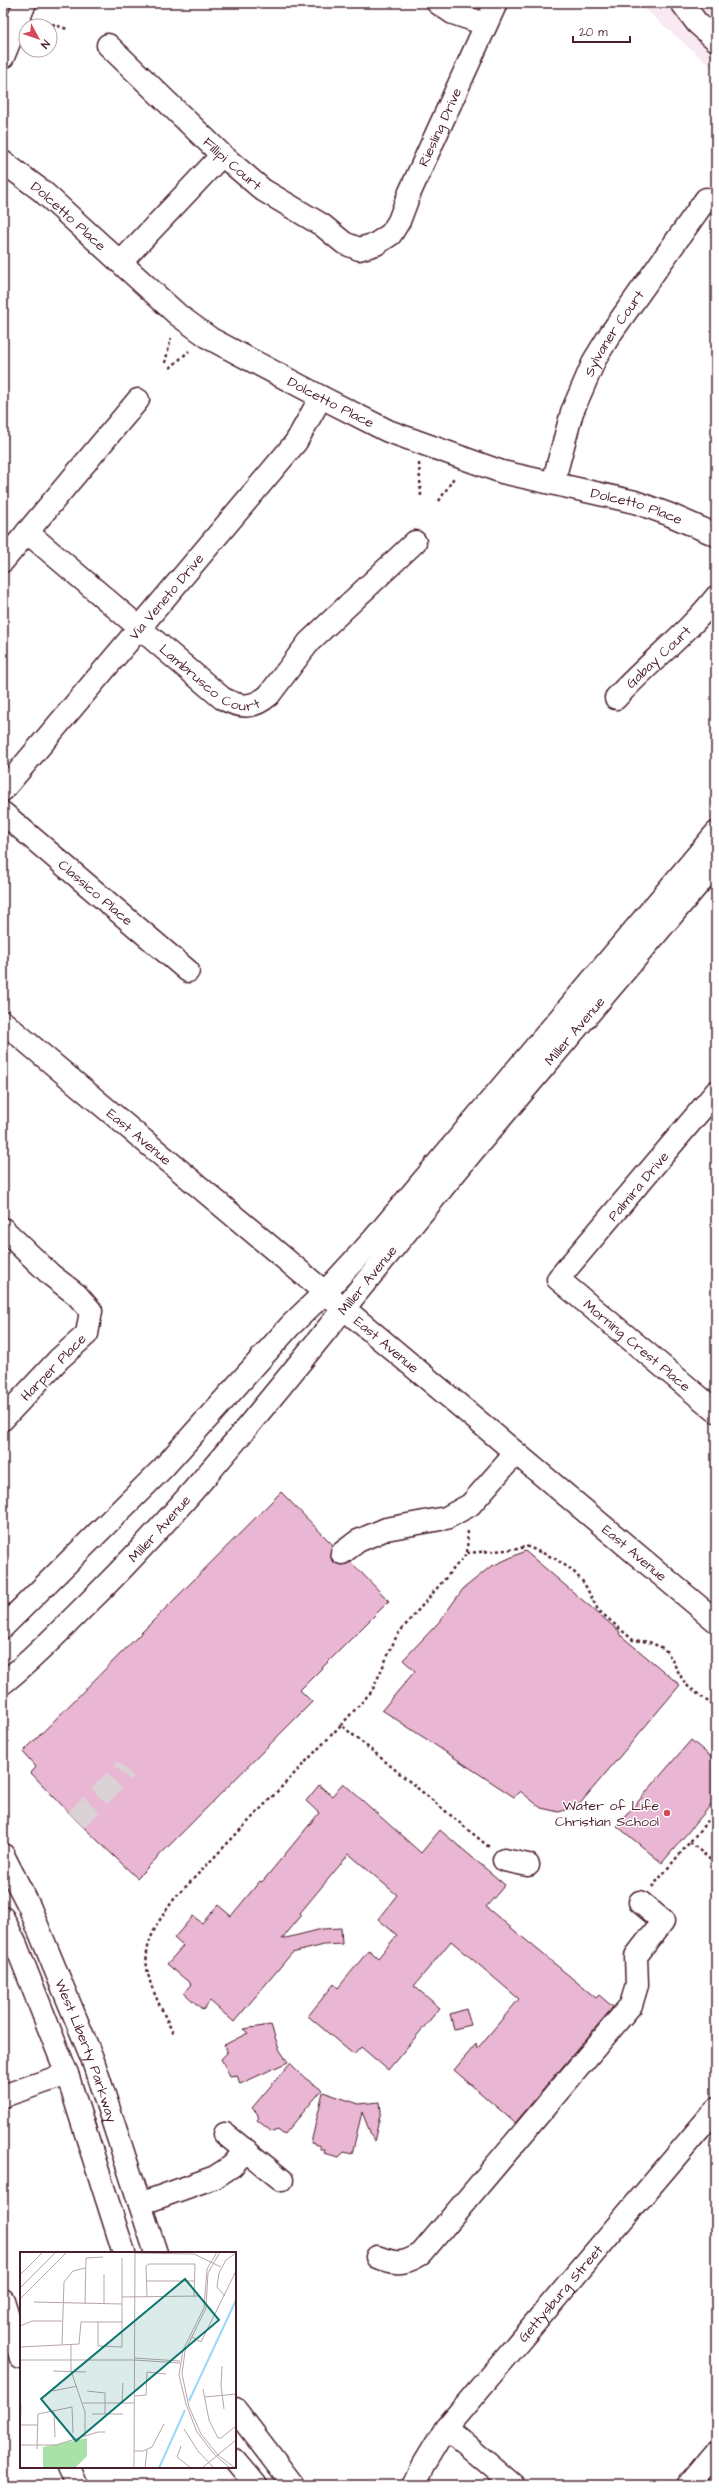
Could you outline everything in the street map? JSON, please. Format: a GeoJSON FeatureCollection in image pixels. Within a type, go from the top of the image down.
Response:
{"type":"FeatureCollection","features":[{"type":"Feature","properties":{"kind":"street"},"geometry":{"type":"LineString","coordinates":[[3,57],[25,3]]}},
{"type":"Feature","properties":{"kind":"street"},"geometry":{"type":"LineString","coordinates":[[438,3],[453,13],[485,24]]}},
{"type":"Feature","properties":{"kind":"street","name":"Riesling Drive"},"geometry":{"type":"LineString","coordinates":[[376,244],[391,234],[399,221],[410,192],[485,24],[496,3]]}},
{"type":"Feature","properties":{"kind":"street"},"geometry":{"type":"LineString","coordinates":[[682,3],[697,23],[716,40]]}},
{"type":"Feature","properties":{"kind":"street","name":"Fillipi Court"},"geometry":{"type":"LineString","coordinates":[[108,45],[222,155],[263,190],[322,225],[344,243],[359,250],[376,244]]}},
{"type":"Feature","properties":{"kind":"street"},"geometry":{"type":"LineString","coordinates":[[121,262],[222,155]]}},
{"type":"Feature","properties":{"kind":"street","name":"Dolcetto Place"},"geometry":{"type":"LineString","coordinates":[[3,162],[42,191],[178,315],[211,339],[321,397],[388,430],[502,472],[636,502],[716,535]]}},
{"type":"Feature","properties":{"kind":"street","name":"Sylvaner Court"},"geometry":{"type":"LineString","coordinates":[[553,483],[572,412],[595,359],[614,327],[706,199]]}},
{"type":"Feature","properties":{"kind":"street","name":"Via Veneto Drive"},"geometry":{"type":"LineString","coordinates":[[3,790],[296,442],[321,397]]}},
{"type":"Feature","properties":{"kind":"street"},"geometry":{"type":"LineString","coordinates":[[3,561],[138,400]]}},
{"type":"Feature","properties":{"kind":"street","name":"Lambrusco Court"},"geometry":{"type":"LineString","coordinates":[[27,532],[222,698],[243,707],[253,705],[269,695],[309,642],[416,542]]}},
{"type":"Feature","properties":{"kind":"street","name":"Gabay Court"},"geometry":{"type":"LineString","coordinates":[[616,698],[647,665],[682,635],[716,597]]}},
{"type":"Feature","properties":{"kind":"street","name":"Classico Place"},"geometry":{"type":"LineString","coordinates":[[3,813],[188,971]]}},
{"type":"Feature","properties":{"kind":"street","name":"Miller Avenue"},"geometry":{"type":"LineString","coordinates":[[3,1627],[162,1468],[290,1326],[326,1291],[372,1242],[716,833]]}},
{"type":"Feature","properties":{"kind":"street","name":"Miller Avenue"},"geometry":{"type":"LineString","coordinates":[[3,1683],[25,1666],[152,1537],[237,1440],[472,1152],[716,863]]}},
{"type":"Feature","properties":{"kind":"street","name":"East Avenue"},"geometry":{"type":"LineString","coordinates":[[3,1022],[326,1291],[716,1621]]}},
{"type":"Feature","properties":{"kind":"street","name":"Palmira Drive"},"geometry":{"type":"LineString","coordinates":[[558,1279],[716,1092]]}},
{"type":"Feature","properties":{"kind":"street","name":"Harper Place"},"geometry":{"type":"LineString","coordinates":[[3,1229],[51,1275],[77,1295],[91,1311],[87,1334],[59,1360],[3,1419]]}},
{"type":"Feature","properties":{"kind":"street","name":"Morning Crest Place"},"geometry":{"type":"LineString","coordinates":[[558,1279],[716,1411]]}},
{"type":"Feature","properties":{"kind":"street"},"geometry":{"type":"LineString","coordinates":[[342,1553],[358,1541],[386,1529],[446,1518],[470,1505],[516,1453]]}},
{"type":"Feature","properties":{"kind":"street","name":"West Liberty Parkway"},"geometry":{"type":"LineString","coordinates":[[3,1855],[29,1906],[74,2013],[108,2102],[156,2252]]}},
{"type":"Feature","properties":{"kind":"street"},"geometry":{"type":"LineString","coordinates":[[504,1860],[528,1865]]}},
{"type":"Feature","properties":{"kind":"street"},"geometry":{"type":"LineString","coordinates":[[377,2257],[392,2263],[408,2262],[422,2254],[631,2005],[637,1985],[636,1956],[663,1921],[640,1902]]}},
{"type":"Feature","properties":{"kind":"street","name":"West Liberty Parkway"},"geometry":{"type":"LineString","coordinates":[[3,1918],[16,1944],[67,2074],[124,2252]]}},
{"type":"Feature","properties":{"kind":"street"},"geometry":{"type":"LineString","coordinates":[[3,2096],[67,2074]]}},
{"type":"Feature","properties":{"kind":"street","name":"Gettysburg Street"},"geometry":{"type":"LineString","coordinates":[[414,2485],[423,2466],[446,2428],[716,2109]]}},
{"type":"Feature","properties":{"kind":"street"},"geometry":{"type":"LineString","coordinates":[[225,2134],[282,2180]]}},
{"type":"Feature","properties":{"kind":"street"},"geometry":{"type":"LineString","coordinates":[[140,2204],[215,2177],[232,2166],[246,2150]]}},
{"type":"Feature","properties":{"kind":"street"},"geometry":{"type":"LineString","coordinates":[[3,2300],[20,2355]]}},
{"type":"Feature","properties":{"kind":"street"},"geometry":{"type":"LineString","coordinates":[[236,2409],[293,2485]]}},
{"type":"Feature","properties":{"kind":"street"},"geometry":{"type":"LineString","coordinates":[[446,2428],[513,2485]]}},
{"type":"Feature","properties":{"kind":"street"},"geometry":{"type":"LineString","coordinates":[[688,2485],[716,2452]]}},
{"type":"Feature","properties":{"kind":"street"},"geometry":{"type":"LineString","coordinates":[[236,2461],[256,2485]]}},
{"type":"Feature","properties":{"kind":"street"},"geometry":{"type":"LineString","coordinates":[[68,2468],[77,2485]]}},
{"type":"Feature","properties":{"kind":"path"},"geometry":{"type":"LineString","coordinates":[[58,26],[67,29]]}},
{"type":"Feature","properties":{"kind":"path"},"geometry":{"type":"LineString","coordinates":[[165,363],[171,338]]}},
{"type":"Feature","properties":{"kind":"path"},"geometry":{"type":"LineString","coordinates":[[170,368],[189,351]]}},
{"type":"Feature","properties":{"kind":"path"},"geometry":{"type":"LineString","coordinates":[[419,462],[421,496]]}},
{"type":"Feature","properties":{"kind":"path"},"geometry":{"type":"LineString","coordinates":[[439,501],[455,476]]}},
{"type":"Feature","properties":{"kind":"path"},"geometry":{"type":"LineString","coordinates":[[173,2033],[146,1971],[149,1937],[158,1921],[175,1898],[372,1691],[397,1636],[467,1552],[470,1505]]}},
{"type":"Feature","properties":{"kind":"path"},"geometry":{"type":"LineString","coordinates":[[467,1552],[518,1549],[526,1546],[563,1562],[584,1583],[598,1610],[633,1640],[649,1642],[663,1648],[668,1653],[686,1684],[716,1708]]}},
{"type":"Feature","properties":{"kind":"path"},"geometry":{"type":"LineString","coordinates":[[341,1725],[504,1860]]}},
{"type":"Feature","properties":{"kind":"path"},"geometry":{"type":"LineString","coordinates":[[640,1902],[716,1811]]}},
{"type":"Feature","properties":{"kind":"path"},"geometry":{"type":"LineString","coordinates":[[690,1842],[713,1862]]}},
{"type":"Feature","properties":{"kind":"shaded area"},"geometry":{"type":"Polygon","coordinates":[[[638,3],[716,3],[716,71],[638,3]]]}},
{"type":"Feature","properties":{"kind":"building"},"geometry":{"type":"Polygon","coordinates":[[[281,1492],[333,1545],[330,1554],[332,1561],[343,1565],[351,1562],[389,1601],[300,1690],[312,1702],[137,1878],[76,1820],[31,1773],[36,1767],[23,1752],[281,1492]]]}},
{"type":"Feature","properties":{"kind":"building"},"geometry":{"type":"Polygon","coordinates":[[[525,1551],[620,1632],[619,1634],[680,1685],[578,1806],[559,1812],[541,1808],[520,1791],[514,1797],[382,1710],[415,1671],[403,1660],[439,1622],[463,1589],[490,1567],[525,1551]]]}},
{"type":"Feature","properties":{"kind":"building","name":"Water of Life Christian School"},"geometry":{"type":"Polygon","coordinates":[[[691,1740],[716,1761],[716,1799],[662,1863],[617,1826],[691,1740]]]}},
{"type":"Feature","properties":{"kind":"building"},"geometry":{"type":"Polygon","coordinates":[[[343,1783],[421,1853],[440,1830],[505,1885],[486,1907],[596,1998],[599,1995],[613,2007],[515,2123],[454,2070],[476,2044],[477,2049],[519,1999],[451,1941],[414,1986],[440,2008],[388,2070],[361,2047],[354,2055],[308,2016],[334,1984],[338,1988],[369,1950],[378,1958],[397,1935],[378,1919],[397,1895],[349,1854],[300,1913],[302,1915],[282,1939],[322,1929],[341,1928],[342,1944],[324,1945],[292,1953],[234,2022],[210,2001],[203,2010],[184,1993],[191,1984],[167,1964],[183,1946],[174,1938],[193,1916],[202,1923],[218,1905],[231,1916],[260,1881],[262,1882],[319,1813],[306,1801],[319,1785],[332,1796],[343,1783]]]}},
{"type":"Feature","properties":{"kind":"building"},"geometry":{"type":"Polygon","coordinates":[[[466,2009],[471,2025],[454,2029],[450,2014],[466,2009]]]}},
{"type":"Feature","properties":{"kind":"building"},"geometry":{"type":"Polygon","coordinates":[[[271,2025],[279,2049],[288,2062],[240,2084],[237,2075],[230,2076],[221,2059],[227,2053],[224,2045],[248,2033],[243,2029],[271,2025]]]}},
{"type":"Feature","properties":{"kind":"building"},"geometry":{"type":"Polygon","coordinates":[[[290,2063],[305,2078],[322,2090],[284,2135],[278,2130],[272,2132],[257,2120],[259,2117],[257,2115],[258,2114],[252,2108],[290,2063]]]}},
{"type":"Feature","properties":{"kind":"building"},"geometry":{"type":"Polygon","coordinates":[[[323,2092],[359,2104],[380,2102],[381,2111],[374,2142],[362,2112],[352,2154],[344,2152],[339,2157],[323,2153],[324,2149],[320,2149],[320,2146],[311,2143],[323,2092]]]}},
{"type":"Feature","properties":{"kind":"tunnel"},"geometry":{"type":"LineString","coordinates":[[76,1820],[126,1769]]}},
{"type":"Feature","properties":{"kind":"place","name":"Water of Life Christian School"},"geometry":{"type":"Point","coordinates":[667,1813]}}]}
